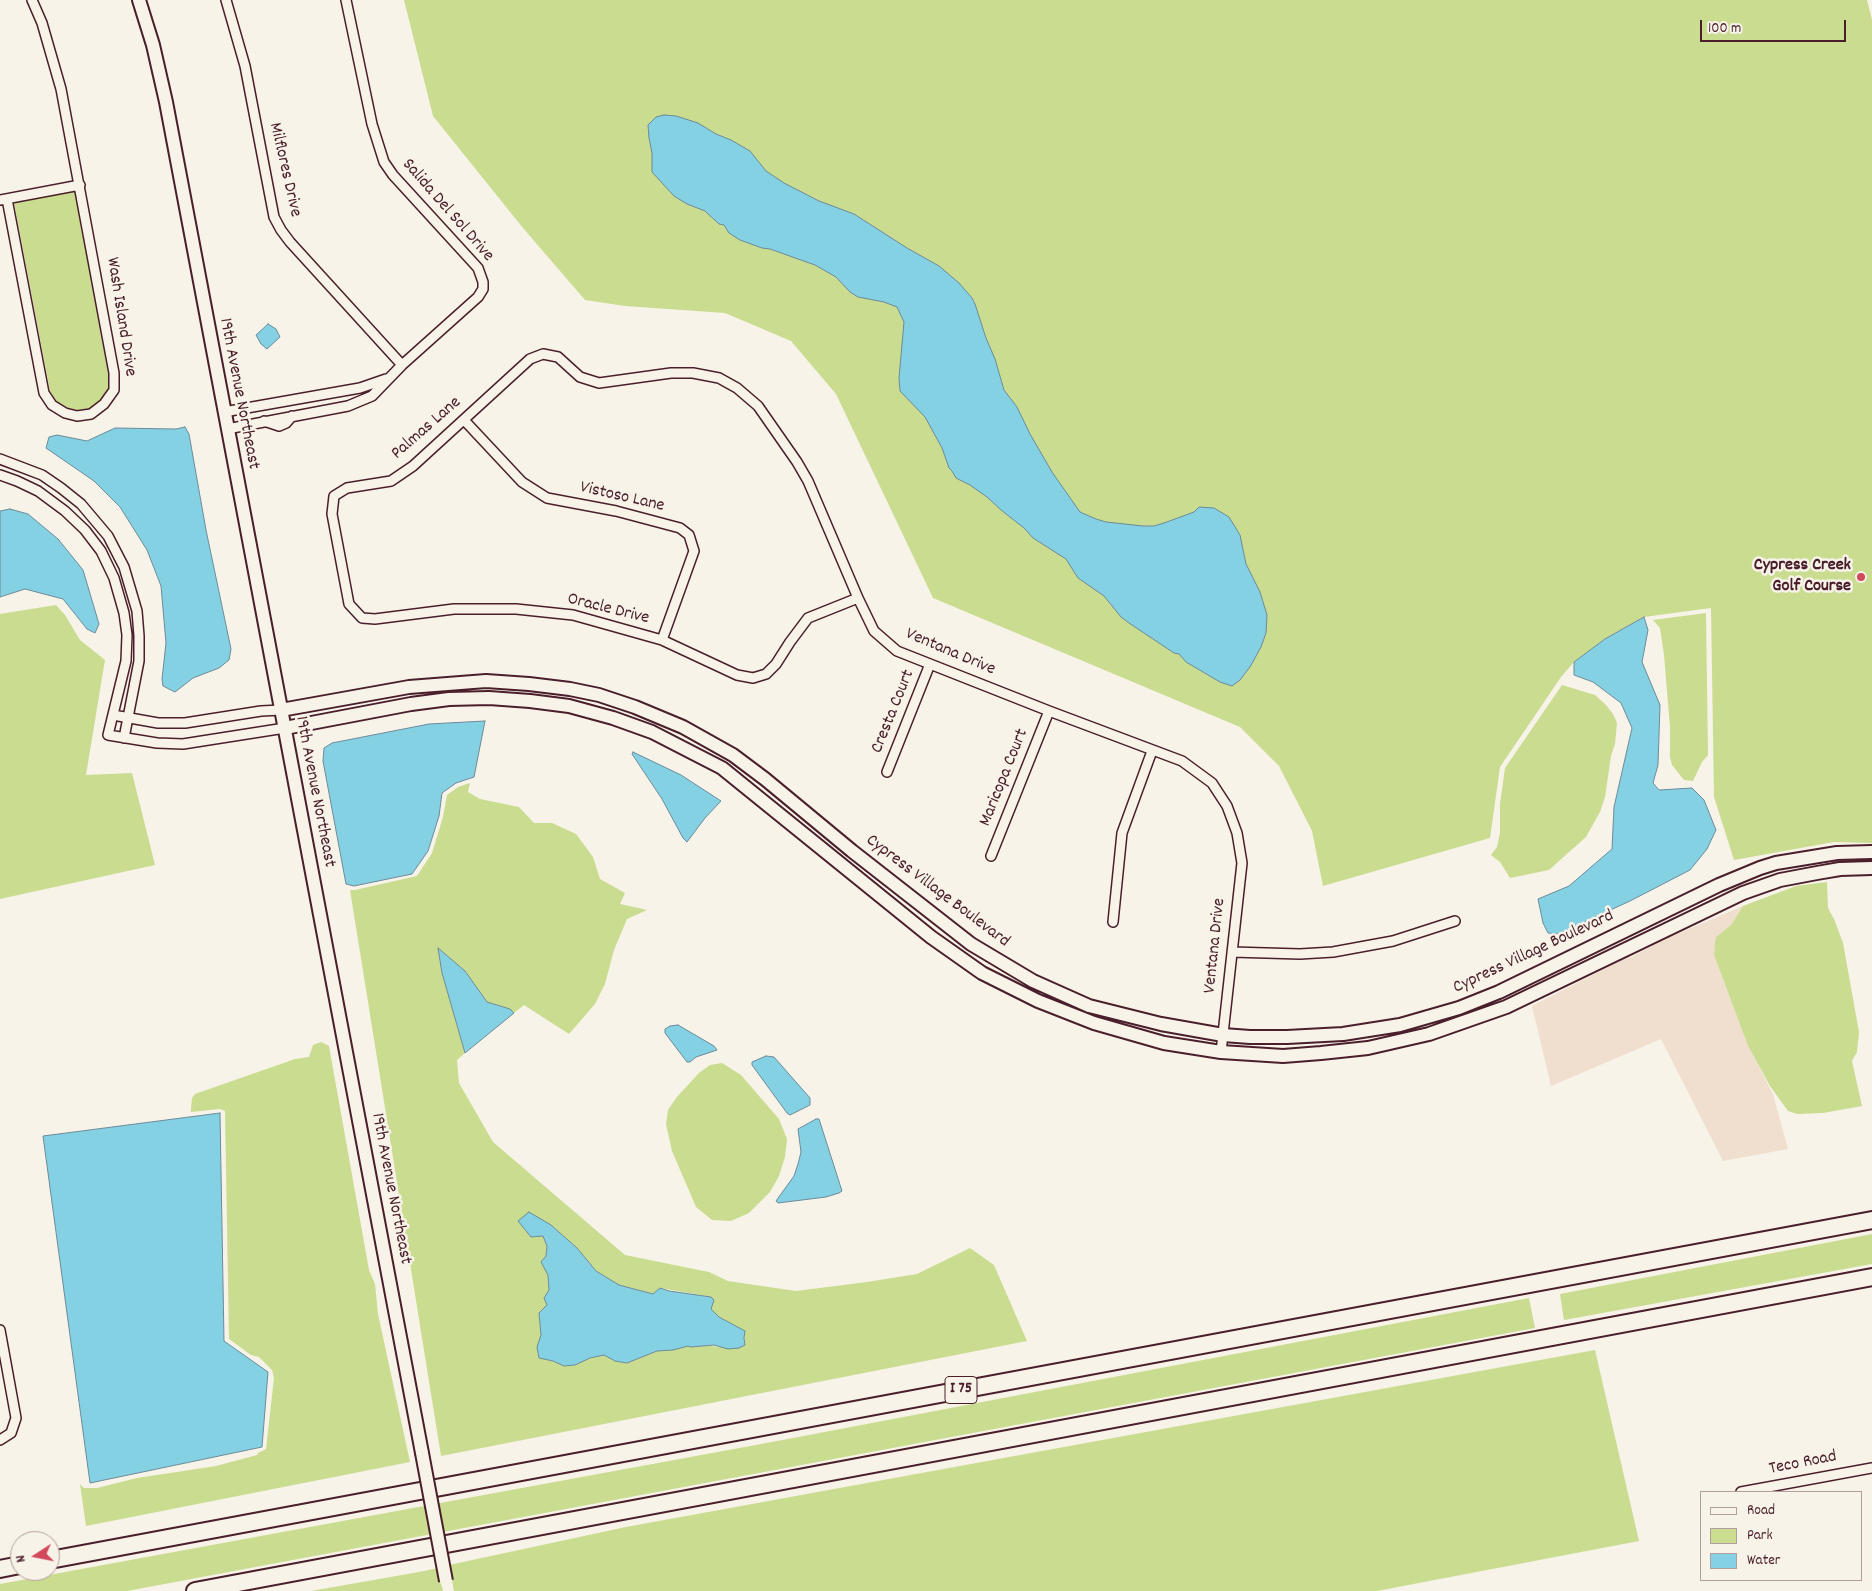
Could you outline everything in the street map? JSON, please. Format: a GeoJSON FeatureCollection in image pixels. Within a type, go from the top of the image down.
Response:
{"type":"FeatureCollection","features":[{"type":"Feature","properties":{"kind":"highway","name":"I 75"},"geometry":{"type":"LineString","coordinates":[[60,1558],[1872,1220]]}},
{"type":"Feature","properties":{"kind":"highway"},"geometry":{"type":"LineString","coordinates":[[195,1591],[1872,1277]]}},
{"type":"Feature","properties":{"kind":"street","name":"Wash Island Drive"},"geometry":{"type":"LineString","coordinates":[[4,200],[44,393],[52,405],[65,413],[77,416],[91,414],[104,404],[114,390],[114,374],[61,89],[42,23],[32,0]]}},
{"type":"Feature","properties":{"kind":"street","name":"19th Avenue Northeast"},"geometry":{"type":"LineString","coordinates":[[140,0],[166,102],[447,1586]]}},
{"type":"Feature","properties":{"kind":"street","name":"Milflores Drive"},"geometry":{"type":"LineString","coordinates":[[226,0],[245,66],[274,217],[290,242],[402,365]]}},
{"type":"Feature","properties":{"kind":"street","name":"Salida Del Sol Drive"},"geometry":{"type":"LineString","coordinates":[[227,429],[264,421],[279,426],[292,416],[348,406],[372,396],[402,365],[478,297],[482,289],[483,282],[478,268],[393,175],[384,162],[372,124],[346,0]]}},
{"type":"Feature","properties":{"kind":"street"},"geometry":{"type":"LineString","coordinates":[[4,200],[80,185]]}},
{"type":"Feature","properties":{"kind":"street","name":"Palmas Lane"},"geometry":{"type":"LineString","coordinates":[[343,571],[332,514],[334,496],[347,488],[391,481],[413,466],[530,359],[543,354]]}},
{"type":"Feature","properties":{"kind":"street","name":"Ventana Drive"},"geometry":{"type":"LineString","coordinates":[[543,354],[558,357],[580,377],[599,383],[671,372],[693,373],[719,378],[737,388],[758,406],[808,481],[874,631],[896,651],[1182,761],[1212,783],[1227,806],[1237,833],[1242,863],[1221,1052]]}},
{"type":"Feature","properties":{"kind":"street","name":"Salida Del Sol Drive"},"geometry":{"type":"LineString","coordinates":[[224,412],[360,388],[389,378]]}},
{"type":"Feature","properties":{"kind":"street"},"geometry":{"type":"LineString","coordinates":[[308,397],[311,412]]}},
{"type":"Feature","properties":{"kind":"street"},"geometry":{"type":"LineString","coordinates":[[289,400],[292,416]]}},
{"type":"Feature","properties":{"kind":"street","name":"Vistoso Lane"},"geometry":{"type":"LineString","coordinates":[[464,420],[522,482],[547,498],[616,511],[680,528],[690,535],[694,551],[662,640]]}},
{"type":"Feature","properties":{"kind":"street"},"geometry":{"type":"LineString","coordinates":[[0,459],[42,476],[62,488],[95,519],[108,536],[118,554],[130,582],[138,611],[138,661],[124,738]]}},
{"type":"Feature","properties":{"kind":"street"},"geometry":{"type":"LineString","coordinates":[[0,475],[38,492],[65,510],[85,530],[101,551],[114,578],[124,613],[127,634],[126,661],[108,735],[157,743],[183,744],[285,728]]}},
{"type":"Feature","properties":{"kind":"street","name":"Oracle Drive"},"geometry":{"type":"LineString","coordinates":[[343,571],[349,604],[362,618],[375,619],[454,609],[516,610],[573,616],[662,640],[737,675],[753,678],[766,674],[776,664],[808,618],[858,598]]}},
{"type":"Feature","properties":{"kind":"street","name":"Cresta Court"},"geometry":{"type":"LineString","coordinates":[[887,772],[930,664]]}},
{"type":"Feature","properties":{"kind":"street","name":"Cypress Village Boulevard"},"geometry":{"type":"LineString","coordinates":[[281,710],[409,687],[486,681],[529,684],[599,695],[635,707],[683,727],[733,755],[765,778],[852,851],[972,944],[1033,980],[1089,1006],[1161,1024],[1223,1035],[1287,1037],[1343,1034],[1400,1025],[1459,1008],[1499,992],[1720,885],[1760,868],[1786,861],[1837,853],[1872,852]]}},
{"type":"Feature","properties":{"kind":"street","name":"Cypress Village Boulevard"},"geometry":{"type":"LineString","coordinates":[[285,728],[411,704],[489,698],[569,706],[613,718],[652,732],[722,768],[931,937],[982,973],[1038,1001],[1094,1024],[1164,1043],[1221,1052],[1283,1056],[1368,1048],[1429,1034],[1506,1007],[1743,893],[1780,880],[1808,874],[1840,869],[1872,868]]}},
{"type":"Feature","properties":{"kind":"street"},"geometry":{"type":"LineString","coordinates":[[113,715],[158,723],[185,723],[261,711],[281,710]]}},
{"type":"Feature","properties":{"kind":"street","name":"Maricopa Court"},"geometry":{"type":"LineString","coordinates":[[991,856],[1049,711]]}},
{"type":"Feature","properties":{"kind":"street"},"geometry":{"type":"LineString","coordinates":[[1113,922],[1122,833],[1152,751]]}},
{"type":"Feature","properties":{"kind":"street"},"geometry":{"type":"LineString","coordinates":[[1232,952],[1300,954],[1333,952],[1393,941],[1454,921]]}},
{"type":"Feature","properties":{"kind":"street"},"geometry":{"type":"LineString","coordinates":[[0,1330],[16,1418],[11,1432],[0,1440]]}},
{"type":"Feature","properties":{"kind":"street","name":"Teco Road"},"geometry":{"type":"LineString","coordinates":[[1746,1491],[1872,1468]]}},
{"type":"Feature","properties":{"kind":"shaded area"},"geometry":{"type":"Polygon","coordinates":[[[1743,906],[1731,925],[1716,937],[1714,955],[1748,1046],[1773,1094],[1788,1149],[1723,1161],[1661,1039],[1551,1086],[1532,1006],[1670,937],[1743,906]]]}},
{"type":"Feature","properties":{"kind":"green space"},"geometry":{"type":"Polygon","coordinates":[[[404,0],[1867,0],[1872,20],[1872,843],[1834,842],[1734,860],[1714,797],[1711,608],[1644,617],[1605,639],[1574,662],[1561,677],[1500,767],[1490,838],[1323,886],[1312,831],[1279,766],[1240,727],[933,598],[836,394],[791,341],[725,313],[625,306],[585,300],[523,228],[433,116],[404,0]]]}},
{"type":"Feature","properties":{"kind":"green space"},"geometry":{"type":"Polygon","coordinates":[[[75,191],[109,374],[109,388],[100,401],[89,409],[78,410],[68,408],[56,402],[50,391],[14,203],[75,191]]]}},
{"type":"Feature","properties":{"kind":"green space"},"geometry":{"type":"Polygon","coordinates":[[[56,605],[65,615],[80,640],[105,660],[86,775],[132,773],[155,865],[0,899],[0,614],[56,605]]]}},
{"type":"Feature","properties":{"kind":"green space"},"geometry":{"type":"Polygon","coordinates":[[[1706,613],[1708,755],[1702,762],[1693,781],[1684,780],[1672,765],[1670,757],[1670,727],[1664,655],[1660,628],[1653,620],[1706,613]]]}},
{"type":"Feature","properties":{"kind":"green space"},"geometry":{"type":"Polygon","coordinates":[[[1562,685],[1595,695],[1606,705],[1617,723],[1605,797],[1600,812],[1586,837],[1549,870],[1510,878],[1500,862],[1491,855],[1497,847],[1500,833],[1500,804],[1505,768],[1562,685]]]}},
{"type":"Feature","properties":{"kind":"green space"},"geometry":{"type":"Polygon","coordinates":[[[470,783],[468,792],[480,799],[519,807],[534,823],[552,823],[576,834],[593,857],[600,879],[625,893],[620,904],[647,910],[627,919],[614,950],[605,984],[595,1004],[569,1034],[524,1005],[514,1013],[510,1009],[487,1002],[465,971],[439,949],[442,973],[465,1053],[457,1060],[459,1083],[493,1142],[625,1255],[709,1272],[728,1281],[796,1291],[867,1282],[917,1274],[970,1248],[994,1265],[1027,1341],[441,1456],[350,890],[417,876],[432,853],[443,817],[447,795],[458,787],[470,783]],[[519,1222],[531,1237],[543,1235],[547,1246],[546,1256],[541,1262],[548,1275],[549,1290],[544,1298],[547,1305],[539,1313],[541,1335],[537,1347],[539,1358],[564,1366],[575,1365],[590,1358],[604,1355],[615,1361],[627,1363],[657,1351],[673,1350],[688,1346],[704,1345],[719,1347],[745,1345],[744,1331],[719,1317],[710,1309],[714,1300],[711,1297],[660,1288],[654,1294],[619,1285],[596,1271],[577,1248],[551,1225],[519,1222]]]}},
{"type":"Feature","properties":{"kind":"green space"},"geometry":{"type":"Polygon","coordinates":[[[1827,882],[1828,908],[1843,943],[1859,1032],[1857,1052],[1852,1061],[1862,1106],[1823,1113],[1797,1114],[1788,1111],[1770,1086],[1748,1046],[1714,955],[1715,943],[1716,937],[1731,925],[1743,906],[1796,886],[1827,882]]]}},
{"type":"Feature","properties":{"kind":"green space"},"geometry":{"type":"Polygon","coordinates":[[[321,1042],[329,1046],[369,1270],[375,1284],[378,1314],[410,1462],[86,1526],[80,1484],[84,1488],[97,1488],[137,1478],[216,1466],[257,1455],[266,1449],[274,1378],[272,1370],[259,1357],[251,1355],[229,1339],[225,1111],[220,1109],[191,1112],[192,1098],[195,1094],[295,1059],[309,1057],[313,1045],[321,1042]]]}},
{"type":"Feature","properties":{"kind":"green space"},"geometry":{"type":"Polygon","coordinates":[[[722,1063],[741,1075],[779,1119],[787,1139],[785,1157],[779,1176],[770,1192],[749,1213],[731,1221],[712,1220],[696,1207],[672,1151],[666,1124],[668,1110],[676,1098],[699,1073],[710,1065],[722,1063]]]}},
{"type":"Feature","properties":{"kind":"green space"},"geometry":{"type":"Polygon","coordinates":[[[1872,1234],[1872,1264],[1564,1320],[1560,1294],[1872,1234]]]}},
{"type":"Feature","properties":{"kind":"green space"},"geometry":{"type":"Polygon","coordinates":[[[1529,1298],[1535,1328],[127,1591],[0,1591],[0,1584],[16,1581],[60,1581],[60,1573],[772,1442],[1529,1298]]]}},
{"type":"Feature","properties":{"kind":"green space"},"geometry":{"type":"Polygon","coordinates":[[[1595,1350],[1639,1541],[1377,1591],[454,1591],[449,1565],[626,1527],[1595,1350]]]}},
{"type":"Feature","properties":{"kind":"green space"},"geometry":{"type":"Polygon","coordinates":[[[438,1568],[443,1591],[311,1591],[419,1572],[438,1568]]]}},
{"type":"Feature","properties":{"kind":"water"},"geometry":{"type":"Polygon","coordinates":[[[664,115],[676,116],[698,123],[716,134],[731,140],[750,151],[766,171],[784,183],[819,201],[854,214],[939,266],[959,283],[975,304],[1004,390],[1017,407],[1052,472],[1080,512],[1106,522],[1143,526],[1154,526],[1164,523],[1194,512],[1199,507],[1214,508],[1229,517],[1240,535],[1246,564],[1260,592],[1267,615],[1266,633],[1261,647],[1240,680],[1232,686],[1220,682],[1186,662],[1179,654],[1174,653],[1129,623],[1121,617],[1104,596],[1078,578],[1066,559],[1033,538],[987,497],[956,478],[949,468],[942,448],[925,417],[900,391],[899,378],[904,322],[897,307],[884,302],[858,297],[850,292],[836,277],[815,265],[740,240],[729,233],[724,225],[719,224],[705,211],[687,204],[674,196],[652,172],[652,153],[648,125],[656,117],[664,115]]]}},
{"type":"Feature","properties":{"kind":"water"},"geometry":{"type":"Polygon","coordinates":[[[268,324],[276,329],[280,337],[267,349],[261,344],[256,335],[268,324]]]}},
{"type":"Feature","properties":{"kind":"water"},"geometry":{"type":"Polygon","coordinates":[[[185,427],[189,434],[206,530],[231,649],[229,660],[219,668],[193,678],[175,692],[163,686],[166,643],[161,586],[147,550],[120,507],[94,481],[46,448],[49,437],[57,435],[87,441],[115,428],[176,429],[185,427]]]}},
{"type":"Feature","properties":{"kind":"water"},"geometry":{"type":"Polygon","coordinates":[[[10,509],[28,514],[58,539],[83,570],[99,624],[95,633],[87,629],[63,599],[25,589],[0,597],[0,511],[10,509]]]}},
{"type":"Feature","properties":{"kind":"water"},"geometry":{"type":"Polygon","coordinates":[[[1644,617],[1648,630],[1642,662],[1660,705],[1658,765],[1653,783],[1659,790],[1692,788],[1704,800],[1716,830],[1707,849],[1690,870],[1630,901],[1558,934],[1548,933],[1543,923],[1538,899],[1569,886],[1612,849],[1614,807],[1632,728],[1621,703],[1593,682],[1574,675],[1574,662],[1605,639],[1644,617]]]}},
{"type":"Feature","properties":{"kind":"water"},"geometry":{"type":"Polygon","coordinates":[[[485,721],[474,777],[456,783],[442,793],[439,816],[428,851],[412,874],[354,886],[346,884],[323,761],[324,748],[332,743],[429,724],[485,721]]]}},
{"type":"Feature","properties":{"kind":"water"},"geometry":{"type":"Polygon","coordinates":[[[633,752],[681,775],[721,801],[687,842],[662,799],[632,754],[633,752]]]}},
{"type":"Feature","properties":{"kind":"water"},"geometry":{"type":"Polygon","coordinates":[[[438,948],[465,971],[487,1002],[510,1009],[514,1013],[465,1053],[442,973],[438,948]]]}},
{"type":"Feature","properties":{"kind":"water"},"geometry":{"type":"Polygon","coordinates":[[[678,1025],[714,1046],[717,1050],[687,1062],[665,1033],[665,1029],[678,1025]]]}},
{"type":"Feature","properties":{"kind":"water"},"geometry":{"type":"Polygon","coordinates":[[[766,1056],[774,1057],[810,1098],[810,1105],[790,1115],[787,1113],[752,1065],[752,1062],[766,1056]]]}},
{"type":"Feature","properties":{"kind":"water"},"geometry":{"type":"Polygon","coordinates":[[[220,1113],[224,1341],[268,1372],[262,1447],[90,1483],[43,1136],[220,1113]]]}},
{"type":"Feature","properties":{"kind":"water"},"geometry":{"type":"Polygon","coordinates":[[[819,1119],[842,1191],[826,1197],[778,1203],[776,1201],[794,1176],[798,1164],[801,1152],[798,1129],[819,1119]]]}},
{"type":"Feature","properties":{"kind":"water"},"geometry":{"type":"Polygon","coordinates":[[[529,1212],[551,1225],[577,1248],[596,1271],[619,1285],[653,1294],[660,1288],[711,1297],[714,1300],[711,1309],[719,1317],[745,1331],[745,1345],[739,1348],[728,1349],[714,1345],[688,1346],[673,1350],[657,1351],[627,1363],[615,1361],[604,1355],[590,1358],[575,1365],[564,1366],[539,1358],[537,1347],[541,1335],[539,1313],[547,1305],[544,1298],[549,1290],[548,1275],[541,1262],[546,1256],[547,1246],[543,1236],[531,1237],[518,1221],[529,1212]]]}},
{"type":"Feature","properties":{"kind":"place","name":"Cypress Creek Golf Course"},"geometry":{"type":"Point","coordinates":[1861,577]}}]}
